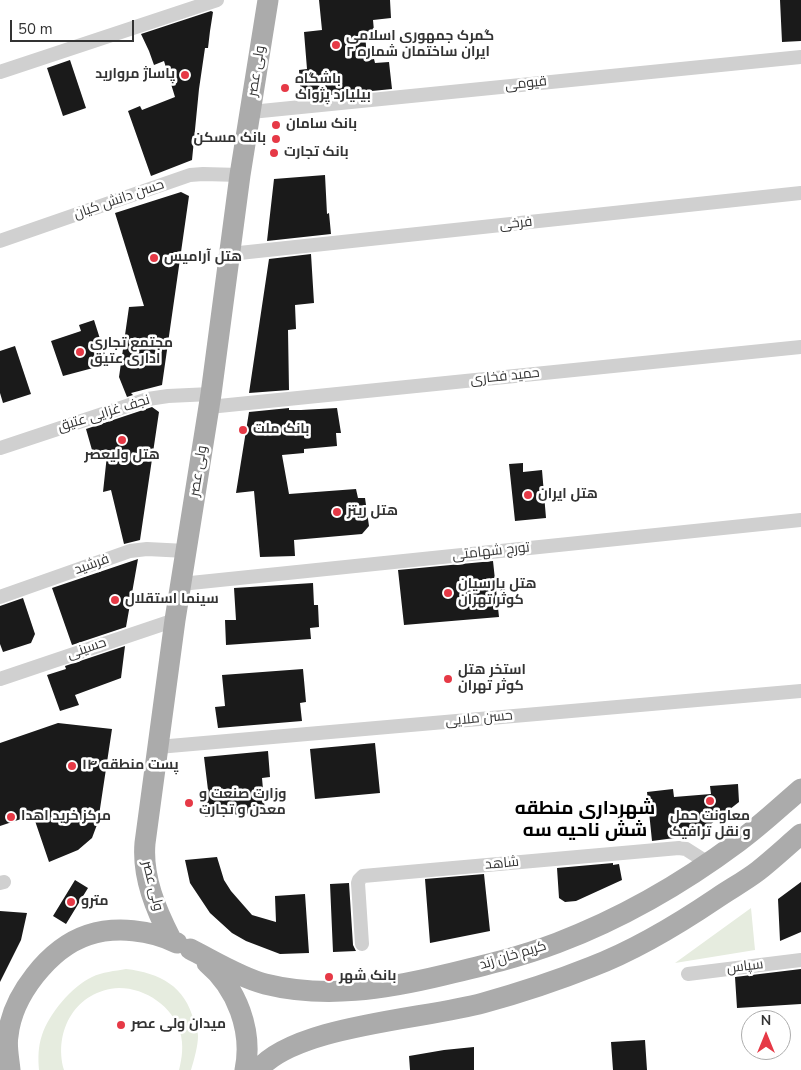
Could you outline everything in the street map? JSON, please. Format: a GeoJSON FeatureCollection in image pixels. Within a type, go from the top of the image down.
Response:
{"type":"FeatureCollection","features":[{"type":"Feature","properties":{"kind":"main road","name":"ولی عصر"},"geometry":{"type":"LineString","coordinates":[[170,939],[152,895],[144,849],[175,620],[210,401],[240,176],[268,0]]}},
{"type":"Feature","properties":{"kind":"main road","name":"کریم خان زند"},"geometry":{"type":"LineString","coordinates":[[190,949],[254,980],[284,988],[307,990],[354,991],[400,984],[487,965],[564,940],[596,927],[637,905],[708,863],[738,842],[801,789]]}},
{"type":"Feature","properties":{"kind":"main road"},"geometry":{"type":"LineString","coordinates":[[258,1070],[275,1054],[315,1038],[345,1030],[483,1004],[592,967],[635,948],[677,924],[757,872],[801,834]]}},
{"type":"Feature","properties":{"kind":"main road"},"geometry":{"type":"LineString","coordinates":[[10,1070],[4,1038],[20,997],[35,974],[54,956],[87,935],[126,930],[170,939],[190,949],[217,971],[236,1000],[246,1033],[248,1049],[245,1070]]}},
{"type":"Feature","properties":{"kind":"street"},"geometry":{"type":"LineString","coordinates":[[0,72],[217,0]]}},
{"type":"Feature","properties":{"kind":"street","name":"قیومی"},"geometry":{"type":"LineString","coordinates":[[251,112],[801,57]]}},
{"type":"Feature","properties":{"kind":"street","name":"حسن دانش کیان"},"geometry":{"type":"LineString","coordinates":[[0,241],[190,175],[240,176]]}},
{"type":"Feature","properties":{"kind":"street","name":"فرخی"},"geometry":{"type":"LineString","coordinates":[[230,254],[801,193]]}},
{"type":"Feature","properties":{"kind":"street","name":"حمید فخاری"},"geometry":{"type":"LineString","coordinates":[[210,401],[801,347]]}},
{"type":"Feature","properties":{"kind":"street","name":"نجف غزایی عتیق"},"geometry":{"type":"LineString","coordinates":[[0,448],[148,399],[168,396],[210,401]]}},
{"type":"Feature","properties":{"kind":"street","name":"تورج شهامتی"},"geometry":{"type":"LineString","coordinates":[[181,584],[801,520]]}},
{"type":"Feature","properties":{"kind":"street","name":"فرشید"},"geometry":{"type":"LineString","coordinates":[[0,598],[130,551],[171,549],[186,551]]}},
{"type":"Feature","properties":{"kind":"street","name":"حسینی"},"geometry":{"type":"LineString","coordinates":[[0,679],[175,620]]}},
{"type":"Feature","properties":{"kind":"street","name":"حسن ملایی"},"geometry":{"type":"LineString","coordinates":[[158,747],[801,691]]}},
{"type":"Feature","properties":{"kind":"street","name":"شاهد"},"geometry":{"type":"LineString","coordinates":[[362,944],[358,880],[363,876],[679,848],[686,849],[708,863]]}},
{"type":"Feature","properties":{"kind":"street","name":"سپاس"},"geometry":{"type":"LineString","coordinates":[[688,974],[801,960]]}},
{"type":"Feature","properties":{"kind":"shaded area"},"geometry":{"type":"Polygon","coordinates":[[[751,908],[755,950],[675,963],[751,908]]]}},
{"type":"Feature","properties":{"kind":"shaded area"},"geometry":{"type":"Polygon","coordinates":[[[126,969],[160,978],[177,990],[184,999],[190,1009],[198,1034],[197,1049],[191,1070],[179,1070],[182,1051],[180,1032],[165,1007],[139,991],[119,988],[104,990],[91,996],[71,1015],[65,1027],[62,1041],[61,1055],[64,1070],[39,1070],[39,1052],[42,1035],[50,1018],[62,1002],[84,981],[104,973],[126,969]]]}},
{"type":"Feature","properties":{"kind":"building","name":"گمرک جمهوری اسلامی ایران ساختمان شماره ۲"},"geometry":{"type":"Polygon","coordinates":[[[319,0],[390,0],[391,18],[373,20],[374,31],[365,32],[367,60],[374,59],[375,63],[389,62],[392,89],[301,98],[299,70],[307,69],[304,32],[322,30],[319,0]]]}},
{"type":"Feature","properties":{"kind":"building"},"geometry":{"type":"Polygon","coordinates":[[[780,0],[801,0],[801,41],[782,42],[780,0]]]}},
{"type":"Feature","properties":{"kind":"building"},"geometry":{"type":"Polygon","coordinates":[[[211,11],[213,12],[208,48],[205,48],[199,89],[192,160],[151,176],[128,111],[140,106],[142,110],[175,97],[164,61],[154,65],[141,34],[211,11]]]}},
{"type":"Feature","properties":{"kind":"building"},"geometry":{"type":"Polygon","coordinates":[[[70,60],[86,108],[63,116],[47,68],[70,60]]]}},
{"type":"Feature","properties":{"kind":"building"},"geometry":{"type":"Polygon","coordinates":[[[325,175],[327,214],[329,213],[331,234],[267,241],[274,179],[325,175]]]}},
{"type":"Feature","properties":{"kind":"building"},"geometry":{"type":"Polygon","coordinates":[[[181,192],[189,196],[162,385],[131,393],[133,395],[127,397],[119,377],[129,307],[144,306],[115,213],[181,192]]]}},
{"type":"Feature","properties":{"kind":"building"},"geometry":{"type":"Polygon","coordinates":[[[311,254],[314,303],[295,305],[296,329],[288,330],[289,390],[249,393],[269,259],[311,254]]]}},
{"type":"Feature","properties":{"kind":"building","name":"مجتمع تجاری اداری عتیق"},"geometry":{"type":"Polygon","coordinates":[[[94,320],[108,364],[63,376],[51,341],[81,331],[79,325],[94,320]]]}},
{"type":"Feature","properties":{"kind":"building"},"geometry":{"type":"Polygon","coordinates":[[[15,346],[31,394],[3,403],[0,393],[0,351],[15,346]]]}},
{"type":"Feature","properties":{"kind":"building","name":"هتل ولیعصر"},"geometry":{"type":"Polygon","coordinates":[[[152,407],[159,412],[140,540],[124,544],[111,490],[103,492],[107,455],[94,457],[86,429],[152,407]]]}},
{"type":"Feature","properties":{"kind":"building"},"geometry":{"type":"Polygon","coordinates":[[[289,408],[289,410],[301,410],[337,408],[341,433],[336,433],[337,446],[304,449],[304,453],[282,455],[289,494],[356,489],[358,498],[365,498],[369,526],[362,534],[294,540],[295,556],[260,557],[254,491],[236,493],[249,412],[289,408]]]}},
{"type":"Feature","properties":{"kind":"building","name":"هتل ايران"},"geometry":{"type":"Polygon","coordinates":[[[523,463],[523,472],[542,470],[546,518],[515,521],[509,464],[523,463]]]}},
{"type":"Feature","properties":{"kind":"building"},"geometry":{"type":"Polygon","coordinates":[[[138,559],[126,627],[72,645],[52,588],[138,559]]]}},
{"type":"Feature","properties":{"kind":"building","name":"هتل پارسیان کوثر تهران"},"geometry":{"type":"Polygon","coordinates":[[[493,561],[499,617],[404,625],[398,570],[493,561]]]}},
{"type":"Feature","properties":{"kind":"building"},"geometry":{"type":"Polygon","coordinates":[[[313,583],[314,605],[318,605],[319,627],[310,628],[311,639],[226,645],[225,620],[236,620],[234,588],[313,583]]]}},
{"type":"Feature","properties":{"kind":"building"},"geometry":{"type":"Polygon","coordinates":[[[23,598],[35,634],[31,643],[3,652],[0,644],[0,606],[23,598]]]}},
{"type":"Feature","properties":{"kind":"building"},"geometry":{"type":"Polygon","coordinates":[[[125,646],[121,678],[75,695],[79,705],[60,711],[47,675],[66,669],[65,666],[125,646]]]}},
{"type":"Feature","properties":{"kind":"building"},"geometry":{"type":"Polygon","coordinates":[[[303,669],[306,702],[300,703],[302,721],[218,728],[215,707],[225,706],[222,675],[303,669]]]}},
{"type":"Feature","properties":{"kind":"building"},"geometry":{"type":"Polygon","coordinates":[[[58,723],[112,729],[98,822],[92,838],[78,850],[49,862],[33,815],[0,826],[0,743],[58,723]]]}},
{"type":"Feature","properties":{"kind":"building"},"geometry":{"type":"Polygon","coordinates":[[[375,743],[380,793],[315,799],[310,749],[375,743]]]}},
{"type":"Feature","properties":{"kind":"building"},"geometry":{"type":"Polygon","coordinates":[[[268,751],[270,777],[262,778],[265,812],[205,817],[202,791],[208,790],[204,757],[268,751]]]}},
{"type":"Feature","properties":{"kind":"building"},"geometry":{"type":"Polygon","coordinates":[[[738,784],[739,802],[697,835],[652,841],[647,792],[673,789],[674,797],[711,794],[710,786],[738,784]]]}},
{"type":"Feature","properties":{"kind":"building"},"geometry":{"type":"Polygon","coordinates":[[[217,857],[224,880],[252,915],[276,922],[275,896],[305,894],[309,953],[280,954],[246,941],[232,933],[210,913],[190,883],[185,860],[217,857]]]}},
{"type":"Feature","properties":{"kind":"building"},"geometry":{"type":"Polygon","coordinates":[[[613,863],[613,865],[619,864],[622,880],[576,901],[565,902],[559,898],[557,868],[613,863]]]}},
{"type":"Feature","properties":{"kind":"building"},"geometry":{"type":"Polygon","coordinates":[[[484,874],[490,931],[430,943],[425,879],[484,874]]]}},
{"type":"Feature","properties":{"kind":"building","name":"مترو"},"geometry":{"type":"Polygon","coordinates":[[[75,880],[88,888],[66,924],[53,916],[75,880]]]}},
{"type":"Feature","properties":{"kind":"building"},"geometry":{"type":"Polygon","coordinates":[[[801,882],[801,932],[780,941],[778,899],[801,882]]]}},
{"type":"Feature","properties":{"kind":"building"},"geometry":{"type":"Polygon","coordinates":[[[349,883],[353,945],[356,951],[333,952],[330,884],[349,883]]]}},
{"type":"Feature","properties":{"kind":"building"},"geometry":{"type":"Polygon","coordinates":[[[0,911],[27,913],[21,940],[0,982],[0,911]]]}},
{"type":"Feature","properties":{"kind":"building"},"geometry":{"type":"Polygon","coordinates":[[[801,969],[801,1004],[737,1008],[735,977],[801,969]]]}},
{"type":"Feature","properties":{"kind":"building"},"geometry":{"type":"Polygon","coordinates":[[[645,1040],[647,1070],[613,1070],[611,1042],[645,1040]]]}},
{"type":"Feature","properties":{"kind":"building"},"geometry":{"type":"Polygon","coordinates":[[[474,1047],[474,1070],[410,1070],[409,1056],[474,1047]]]}},
{"type":"Feature","properties":{"kind":"place","name":"گمرک جمهوری اسلامی ایران ساختمان شماره ۲"},"geometry":{"type":"Point","coordinates":[336,45]}},
{"type":"Feature","properties":{"kind":"place","name":"پاساژ مروارید"},"geometry":{"type":"Point","coordinates":[185,75]}},
{"type":"Feature","properties":{"kind":"place","name":"باشگاه بیلیارد پژواک"},"geometry":{"type":"Point","coordinates":[285,88]}},
{"type":"Feature","properties":{"kind":"place","name":"بانک سامان"},"geometry":{"type":"Point","coordinates":[276,125]}},
{"type":"Feature","properties":{"kind":"place","name":"بانک مسکن"},"geometry":{"type":"Point","coordinates":[276,139]}},
{"type":"Feature","properties":{"kind":"place","name":"بانک تجارت"},"geometry":{"type":"Point","coordinates":[274,153]}},
{"type":"Feature","properties":{"kind":"place","name":"هتل آرامیس"},"geometry":{"type":"Point","coordinates":[154,258]}},
{"type":"Feature","properties":{"kind":"place","name":"مجتمع تجاری اداری عتیق"},"geometry":{"type":"Point","coordinates":[80,352]}},
{"type":"Feature","properties":{"kind":"place","name":"بانک ملت"},"geometry":{"type":"Point","coordinates":[243,430]}},
{"type":"Feature","properties":{"kind":"place","name":"هتل ولیعصر"},"geometry":{"type":"Point","coordinates":[122,440]}},
{"type":"Feature","properties":{"kind":"place","name":"هتل ايران"},"geometry":{"type":"Point","coordinates":[528,495]}},
{"type":"Feature","properties":{"kind":"place","name":"هتل ریتز"},"geometry":{"type":"Point","coordinates":[337,512]}},
{"type":"Feature","properties":{"kind":"place","name":"هتل پارسیان کوثر تهران"},"geometry":{"type":"Point","coordinates":[448,593]}},
{"type":"Feature","properties":{"kind":"place","name":"سینما استقلال"},"geometry":{"type":"Point","coordinates":[115,600]}},
{"type":"Feature","properties":{"kind":"place","name":"استخر هتل کوثر تهران"},"geometry":{"type":"Point","coordinates":[448,679]}},
{"type":"Feature","properties":{"kind":"place","name":"پست منطقه ۱۴"},"geometry":{"type":"Point","coordinates":[72,766]}},
{"type":"Feature","properties":{"kind":"place","name":"معاونت حمل و نقل ترافیک"},"geometry":{"type":"Point","coordinates":[710,801]}},
{"type":"Feature","properties":{"kind":"place","name":"وزارت صنعت و معدن و تجارت"},"geometry":{"type":"Point","coordinates":[189,803]}},
{"type":"Feature","properties":{"kind":"place","name":"مرکز خرید اهدا"},"geometry":{"type":"Point","coordinates":[11,817]}},
{"type":"Feature","properties":{"kind":"place","name":"مترو"},"geometry":{"type":"Point","coordinates":[71,902]}},
{"type":"Feature","properties":{"kind":"place","name":"بانک شهر"},"geometry":{"type":"Point","coordinates":[329,977]}},
{"type":"Feature","properties":{"kind":"place","name":"میدان ولی عصر"},"geometry":{"type":"Point","coordinates":[121,1025]}},
{"type":"Feature","properties":{"kind":"district","name":"شهرداری منطقه شش ناحیه سه"},"geometry":{"type":"Point","coordinates":[585,820]}}]}
